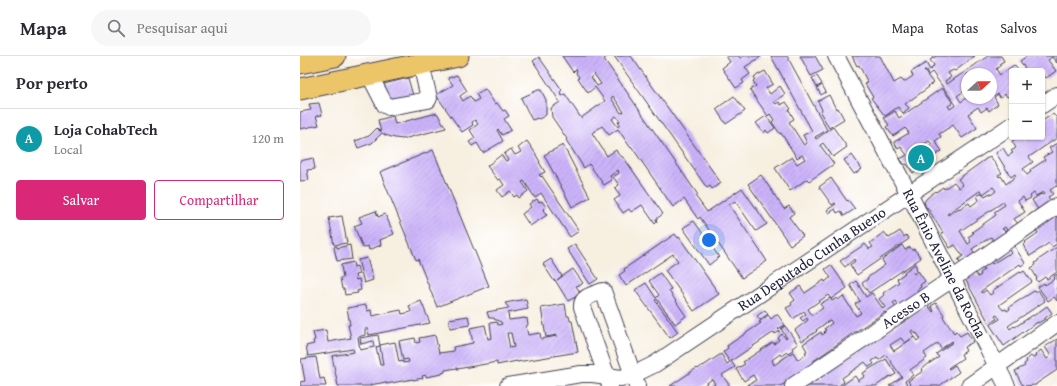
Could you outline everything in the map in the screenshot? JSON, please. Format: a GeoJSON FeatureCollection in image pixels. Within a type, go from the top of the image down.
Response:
{"type":"FeatureCollection","features":[{"type":"Feature","properties":{"kind":"main road"},"geometry":{"type":"LineString","coordinates":[[300,63],[335,56]]}},
{"type":"Feature","properties":{"kind":"main road"},"geometry":{"type":"LineString","coordinates":[[300,89],[458,56]]}},
{"type":"Feature","properties":{"kind":"street","name":"Rua Ênio Aveline da Rocha"},"geometry":{"type":"LineString","coordinates":[[836,56],[909,194],[1007,386]]}},
{"type":"Feature","properties":{"kind":"street"},"geometry":{"type":"LineString","coordinates":[[370,74],[386,107],[428,100],[429,98],[421,64]]}},
{"type":"Feature","properties":{"kind":"street"},"geometry":{"type":"LineString","coordinates":[[1044,104],[1057,95]]}},
{"type":"Feature","properties":{"kind":"street","name":"Rua Deputado Cunha Bueno"},"geometry":{"type":"LineString","coordinates":[[508,386],[581,374],[593,374],[609,381],[621,378],[635,381],[655,364],[1009,127]]}},
{"type":"Feature","properties":{"kind":"street","name":"Acesso B"},"geometry":{"type":"LineString","coordinates":[[794,386],[1057,206]]}},
{"type":"Feature","properties":{"kind":"street"},"geometry":{"type":"LineString","coordinates":[[609,381],[582,307],[584,299],[603,291],[635,381]]}},
{"type":"Feature","properties":{"kind":"street"},"geometry":{"type":"LineString","coordinates":[[969,386],[1057,323]]}},
{"type":"Feature","properties":{"kind":"building"},"geometry":{"type":"Polygon","coordinates":[[[562,56],[608,56],[604,59],[698,195],[696,197],[707,212],[742,188],[767,224],[756,231],[735,201],[729,205],[767,261],[742,278],[700,217],[698,219],[684,199],[673,207],[618,129],[609,135],[602,126],[592,133],[607,156],[616,150],[618,154],[624,158],[663,214],[656,219],[657,222],[655,224],[642,205],[631,212],[629,209],[623,213],[614,200],[620,196],[615,188],[619,185],[613,177],[619,173],[618,170],[610,176],[612,180],[604,185],[589,164],[584,168],[552,117],[551,108],[560,102],[533,61],[539,57],[562,90],[560,92],[562,96],[565,94],[581,118],[605,101],[595,87],[588,93],[578,78],[576,69],[573,72],[562,56]],[[594,74],[591,77],[597,86],[601,84],[594,74]],[[613,96],[611,98],[621,113],[624,112],[613,96]],[[616,116],[612,119],[618,127],[620,125],[618,122],[620,121],[616,116]]]}},
{"type":"Feature","properties":{"kind":"building"},"geometry":{"type":"Polygon","coordinates":[[[614,56],[631,56],[721,183],[712,189],[710,186],[707,188],[614,56]]]}},
{"type":"Feature","properties":{"kind":"building"},"geometry":{"type":"Polygon","coordinates":[[[726,56],[739,56],[740,58],[744,56],[762,56],[745,67],[750,74],[742,80],[744,83],[736,88],[722,68],[730,62],[726,56]]]}},
{"type":"Feature","properties":{"kind":"building"},"geometry":{"type":"Polygon","coordinates":[[[771,56],[787,56],[827,130],[815,137],[816,139],[833,127],[847,147],[833,157],[823,143],[820,145],[834,164],[809,181],[807,179],[790,191],[775,168],[792,157],[797,164],[805,159],[802,155],[797,158],[772,122],[774,120],[770,114],[768,116],[750,90],[756,86],[753,81],[755,79],[754,77],[765,71],[773,84],[766,88],[770,94],[780,86],[785,94],[774,102],[776,104],[779,102],[781,105],[786,102],[791,109],[789,110],[794,119],[789,122],[804,145],[807,143],[803,135],[812,131],[771,56]]]}},
{"type":"Feature","properties":{"kind":"building"},"geometry":{"type":"Polygon","coordinates":[[[800,56],[815,56],[823,70],[811,76],[800,56]]]}},
{"type":"Feature","properties":{"kind":"building"},"geometry":{"type":"Polygon","coordinates":[[[852,56],[880,56],[894,83],[901,79],[904,82],[913,76],[911,72],[926,63],[930,70],[934,65],[930,60],[936,56],[975,56],[955,71],[953,70],[948,73],[951,77],[945,81],[947,84],[961,74],[961,93],[957,96],[961,104],[997,104],[997,102],[998,104],[989,111],[987,108],[981,112],[978,107],[968,114],[977,128],[962,138],[953,125],[939,134],[941,137],[935,141],[942,151],[928,160],[929,161],[913,173],[907,164],[905,165],[900,159],[907,155],[901,147],[898,149],[894,142],[909,133],[905,128],[893,136],[886,127],[889,125],[884,118],[895,111],[899,118],[942,88],[953,103],[948,106],[950,109],[956,105],[932,72],[928,75],[926,71],[924,71],[933,83],[905,104],[909,108],[903,113],[898,107],[885,116],[871,98],[873,97],[865,84],[868,83],[859,65],[857,66],[852,56]],[[929,141],[918,146],[922,151],[932,144],[929,141]]]}},
{"type":"Feature","properties":{"kind":"building"},"geometry":{"type":"Polygon","coordinates":[[[988,56],[1001,56],[1004,61],[999,64],[1001,65],[997,68],[970,68],[988,56]]]}},
{"type":"Feature","properties":{"kind":"building"},"geometry":{"type":"Polygon","coordinates":[[[1027,56],[1057,56],[1057,63],[1052,57],[1048,60],[1056,71],[1046,78],[1045,68],[1025,68],[1020,61],[1027,56]]]}},
{"type":"Feature","properties":{"kind":"building"},"geometry":{"type":"Polygon","coordinates":[[[1014,65],[1016,68],[1010,68],[1014,65]]]}},
{"type":"Feature","properties":{"kind":"building"},"geometry":{"type":"Polygon","coordinates":[[[1009,69],[1009,96],[1007,97],[1005,94],[1000,98],[998,94],[997,95],[997,70],[1000,75],[1009,69]]]}},
{"type":"Feature","properties":{"kind":"building"},"geometry":{"type":"Polygon","coordinates":[[[457,75],[467,91],[460,96],[463,101],[470,96],[474,102],[479,99],[476,94],[485,89],[495,104],[497,103],[509,116],[504,119],[511,130],[502,135],[498,129],[497,130],[503,141],[483,153],[477,143],[472,146],[469,142],[475,138],[470,130],[478,124],[475,120],[472,122],[473,125],[462,132],[436,95],[453,85],[448,78],[457,75]]]}},
{"type":"Feature","properties":{"kind":"building"},"geometry":{"type":"Polygon","coordinates":[[[817,76],[822,84],[817,87],[812,78],[817,76]]]}},
{"type":"Feature","properties":{"kind":"building"},"geometry":{"type":"Polygon","coordinates":[[[408,78],[414,99],[391,102],[384,84],[408,78]]]}},
{"type":"Feature","properties":{"kind":"building"},"geometry":{"type":"Polygon","coordinates":[[[822,85],[826,92],[821,95],[817,88],[822,85]]]}},
{"type":"Feature","properties":{"kind":"building"},"geometry":{"type":"Polygon","coordinates":[[[541,90],[546,100],[546,115],[539,119],[532,120],[521,98],[541,90]]]}},
{"type":"Feature","properties":{"kind":"building"},"geometry":{"type":"Polygon","coordinates":[[[829,95],[836,109],[838,108],[844,119],[829,128],[820,112],[822,110],[818,101],[829,95]]]}},
{"type":"Feature","properties":{"kind":"building"},"geometry":{"type":"Polygon","coordinates":[[[734,96],[745,111],[726,124],[716,109],[734,96]]]}},
{"type":"Feature","properties":{"kind":"building"},"geometry":{"type":"Polygon","coordinates":[[[319,103],[322,115],[316,116],[319,125],[300,129],[300,112],[311,110],[309,104],[319,103]]]}},
{"type":"Feature","properties":{"kind":"building"},"geometry":{"type":"Polygon","coordinates":[[[437,113],[446,128],[403,139],[395,138],[382,133],[372,143],[358,148],[355,141],[369,136],[377,128],[381,132],[378,120],[393,116],[395,124],[437,113]]]}},
{"type":"Feature","properties":{"kind":"building"},"geometry":{"type":"Polygon","coordinates":[[[1053,114],[1057,118],[1057,138],[1029,157],[1033,162],[1023,169],[1027,175],[1031,172],[1030,170],[1045,160],[1043,157],[1052,152],[1049,148],[1057,143],[1057,187],[1056,186],[1050,190],[1053,194],[1048,197],[1052,202],[1039,211],[1032,200],[1041,194],[1044,194],[1043,192],[1036,196],[1034,193],[1030,196],[1031,198],[1025,201],[1023,197],[1018,201],[1025,212],[1014,219],[1019,225],[1008,232],[1005,227],[1002,229],[1007,234],[995,242],[991,237],[972,249],[976,255],[962,265],[958,260],[963,256],[955,245],[950,248],[941,234],[943,233],[927,207],[926,208],[924,202],[935,191],[936,192],[943,187],[944,189],[954,182],[959,188],[963,185],[958,179],[990,156],[1002,173],[998,175],[999,177],[1001,176],[1006,184],[1016,176],[1015,174],[1011,177],[996,153],[1003,148],[1008,156],[1013,153],[1011,151],[1016,148],[1012,141],[1045,140],[1045,119],[1053,114]],[[993,187],[983,194],[985,196],[990,193],[991,195],[996,191],[993,187]],[[981,190],[947,214],[948,215],[969,203],[971,206],[979,200],[977,196],[982,193],[983,194],[981,190]],[[1003,202],[960,231],[968,244],[971,242],[968,237],[974,233],[972,232],[996,215],[994,212],[1005,205],[1003,202]]]}},
{"type":"Feature","properties":{"kind":"building"},"geometry":{"type":"Polygon","coordinates":[[[766,116],[775,128],[768,133],[766,130],[764,133],[756,123],[766,116]]]}},
{"type":"Feature","properties":{"kind":"building"},"geometry":{"type":"Polygon","coordinates":[[[527,141],[536,154],[545,172],[539,175],[541,177],[542,176],[579,231],[570,237],[541,193],[535,198],[524,181],[522,182],[528,191],[519,198],[517,195],[514,197],[510,191],[502,197],[497,190],[504,185],[487,166],[501,155],[506,161],[508,160],[504,154],[511,149],[515,155],[521,152],[518,148],[527,141]]]}},
{"type":"Feature","properties":{"kind":"building"},"geometry":{"type":"Polygon","coordinates":[[[563,145],[590,197],[572,207],[544,155],[563,145]]]}},
{"type":"Feature","properties":{"kind":"building"},"geometry":{"type":"Polygon","coordinates":[[[433,150],[489,286],[437,307],[380,172],[433,150]]]}},
{"type":"Feature","properties":{"kind":"building"},"geometry":{"type":"Polygon","coordinates":[[[852,155],[862,169],[854,174],[844,160],[852,155]]]}},
{"type":"Feature","properties":{"kind":"building"},"geometry":{"type":"Polygon","coordinates":[[[313,158],[315,169],[307,170],[309,180],[300,181],[300,161],[313,158]]]}},
{"type":"Feature","properties":{"kind":"building"},"geometry":{"type":"Polygon","coordinates":[[[761,175],[784,209],[789,206],[794,213],[789,217],[803,236],[790,245],[748,184],[761,175]]]}},
{"type":"Feature","properties":{"kind":"building"},"geometry":{"type":"Polygon","coordinates":[[[831,178],[847,201],[848,200],[855,209],[844,216],[841,211],[837,213],[835,209],[829,213],[827,210],[836,204],[835,203],[832,205],[819,187],[831,178]]]}},
{"type":"Feature","properties":{"kind":"building"},"geometry":{"type":"Polygon","coordinates":[[[537,199],[539,202],[542,201],[546,207],[543,210],[547,215],[530,226],[522,214],[531,207],[529,204],[537,199]]]}},
{"type":"Feature","properties":{"kind":"building"},"geometry":{"type":"Polygon","coordinates":[[[376,211],[378,217],[385,214],[394,234],[380,240],[381,245],[369,250],[368,246],[363,248],[354,226],[362,223],[359,217],[376,211]]]}},
{"type":"Feature","properties":{"kind":"building"},"geometry":{"type":"Polygon","coordinates":[[[1057,212],[1057,238],[1055,239],[1057,244],[1052,247],[1049,243],[1030,256],[1023,245],[1038,233],[1035,229],[1057,212]]]}},
{"type":"Feature","properties":{"kind":"building"},"geometry":{"type":"Polygon","coordinates":[[[342,216],[347,243],[334,245],[329,218],[342,216]]]}},
{"type":"Feature","properties":{"kind":"building"},"geometry":{"type":"Polygon","coordinates":[[[694,221],[719,257],[709,265],[683,228],[694,221]]]}},
{"type":"Feature","properties":{"kind":"building"},"geometry":{"type":"Polygon","coordinates":[[[900,231],[904,237],[906,235],[909,239],[857,275],[850,265],[855,261],[854,259],[845,267],[840,261],[865,244],[869,249],[873,247],[870,243],[884,232],[889,238],[900,231]]]}},
{"type":"Feature","properties":{"kind":"building"},"geometry":{"type":"Polygon","coordinates":[[[675,234],[678,238],[679,237],[719,294],[694,311],[665,270],[678,261],[673,254],[626,286],[619,275],[625,271],[624,269],[675,234]]]}},
{"type":"Feature","properties":{"kind":"building"},"geometry":{"type":"Polygon","coordinates":[[[575,244],[598,279],[590,284],[567,249],[575,244]]]}},
{"type":"Feature","properties":{"kind":"building"},"geometry":{"type":"Polygon","coordinates":[[[1013,244],[1025,263],[1021,266],[1020,264],[981,291],[982,293],[986,290],[990,295],[993,293],[992,291],[1020,272],[1021,273],[1024,271],[1032,282],[999,305],[1003,310],[1006,309],[1007,311],[1010,309],[1009,307],[1038,290],[1045,301],[1008,326],[1010,329],[1047,306],[1052,313],[1004,346],[990,325],[1000,319],[997,315],[995,316],[997,319],[989,323],[964,277],[971,273],[972,275],[975,273],[978,277],[981,275],[980,273],[984,270],[981,265],[989,260],[992,264],[1008,254],[1009,255],[1011,253],[1008,248],[1013,244]]]}},
{"type":"Feature","properties":{"kind":"building"},"geometry":{"type":"Polygon","coordinates":[[[350,245],[352,259],[337,261],[334,247],[337,246],[337,248],[350,245]]]}},
{"type":"Feature","properties":{"kind":"building"},"geometry":{"type":"Polygon","coordinates":[[[902,245],[905,250],[910,247],[912,250],[914,249],[921,258],[869,293],[862,283],[885,265],[882,260],[902,245]]]}},
{"type":"Feature","properties":{"kind":"building"},"geometry":{"type":"Polygon","coordinates":[[[1057,247],[1057,272],[1047,279],[1045,277],[1038,282],[1031,268],[1036,265],[1035,263],[1038,260],[1057,247]]]}},
{"type":"Feature","properties":{"kind":"building"},"geometry":{"type":"Polygon","coordinates":[[[367,258],[373,280],[364,283],[358,260],[367,258]]]}},
{"type":"Feature","properties":{"kind":"building"},"geometry":{"type":"Polygon","coordinates":[[[551,259],[562,276],[557,280],[573,269],[583,283],[576,286],[581,294],[568,301],[543,264],[551,259]]]}},
{"type":"Feature","properties":{"kind":"building"},"geometry":{"type":"Polygon","coordinates":[[[353,262],[354,267],[357,266],[359,274],[355,275],[356,280],[359,279],[361,290],[357,291],[358,293],[345,295],[340,278],[343,278],[341,265],[353,262]]]}},
{"type":"Feature","properties":{"kind":"building"},"geometry":{"type":"Polygon","coordinates":[[[915,264],[917,269],[913,272],[914,274],[918,271],[925,281],[917,290],[919,293],[899,306],[896,301],[893,303],[896,308],[887,315],[885,312],[849,336],[784,384],[780,386],[746,386],[756,380],[753,375],[744,381],[736,369],[745,364],[743,362],[773,342],[774,344],[779,340],[778,338],[782,334],[786,339],[787,338],[781,329],[785,326],[798,344],[792,348],[793,350],[781,356],[780,354],[772,360],[774,365],[793,352],[798,360],[807,354],[803,344],[821,332],[822,335],[825,333],[824,332],[826,330],[824,329],[832,323],[830,320],[802,341],[795,330],[808,320],[807,318],[803,321],[800,318],[806,314],[804,311],[793,319],[786,308],[792,305],[791,303],[795,300],[790,293],[800,286],[805,293],[824,280],[825,282],[831,278],[825,269],[831,265],[847,288],[831,299],[828,295],[808,309],[812,315],[823,308],[820,304],[830,298],[832,301],[837,298],[838,300],[843,296],[856,316],[861,313],[855,304],[860,301],[850,285],[856,281],[866,297],[872,293],[883,309],[885,307],[879,299],[884,295],[883,293],[899,282],[897,279],[915,264]]]}},
{"type":"Feature","properties":{"kind":"building"},"geometry":{"type":"Polygon","coordinates":[[[660,273],[671,289],[669,291],[686,316],[675,324],[657,299],[655,300],[678,332],[670,338],[635,290],[646,283],[656,298],[659,295],[649,281],[660,273]]]}},
{"type":"Feature","properties":{"kind":"building"},"geometry":{"type":"Polygon","coordinates":[[[1057,274],[1057,301],[1054,297],[1048,301],[1038,287],[1053,280],[1055,278],[1054,276],[1057,274]]]}},
{"type":"Feature","properties":{"kind":"building"},"geometry":{"type":"Polygon","coordinates":[[[526,299],[528,309],[508,313],[509,320],[527,318],[528,325],[526,326],[528,335],[540,333],[541,339],[557,335],[546,337],[541,308],[565,304],[567,316],[569,316],[570,321],[572,321],[578,352],[497,365],[497,362],[457,368],[445,370],[442,374],[426,377],[426,375],[422,376],[423,378],[386,384],[386,382],[370,385],[371,386],[338,386],[332,356],[354,352],[353,349],[308,356],[306,346],[314,344],[313,341],[315,340],[313,332],[326,330],[328,342],[351,338],[348,325],[350,325],[347,308],[366,305],[367,311],[371,310],[372,316],[401,310],[402,314],[411,312],[409,306],[421,301],[430,323],[369,335],[368,329],[365,329],[365,335],[358,337],[360,350],[374,347],[373,341],[361,344],[360,338],[378,335],[380,346],[395,342],[399,362],[403,361],[403,363],[409,362],[408,359],[403,360],[399,341],[415,338],[416,343],[420,342],[419,338],[435,335],[439,353],[454,351],[453,347],[473,343],[470,328],[485,325],[488,339],[492,338],[490,323],[497,322],[498,325],[502,324],[494,318],[489,318],[487,312],[509,308],[505,303],[526,299]],[[507,333],[510,348],[514,347],[511,333],[507,333]],[[380,346],[376,347],[380,365],[383,365],[380,346]]]}},
{"type":"Feature","properties":{"kind":"building"},"geometry":{"type":"Polygon","coordinates":[[[936,303],[944,315],[943,317],[954,333],[956,331],[960,336],[967,332],[973,342],[964,347],[966,351],[961,354],[963,358],[948,368],[949,369],[955,365],[959,372],[939,386],[908,386],[889,386],[902,377],[886,355],[879,360],[877,358],[872,361],[874,364],[869,367],[865,362],[842,378],[844,382],[838,386],[801,386],[814,377],[816,381],[830,371],[829,370],[927,304],[933,312],[934,311],[931,306],[936,303]],[[913,330],[911,331],[917,341],[920,338],[917,333],[916,334],[913,330]],[[914,337],[905,343],[901,338],[890,345],[894,351],[914,337]],[[952,341],[941,349],[938,343],[924,353],[927,358],[910,370],[913,375],[905,381],[908,386],[910,384],[908,381],[923,371],[921,369],[939,357],[936,354],[953,342],[952,341]]]}},
{"type":"Feature","properties":{"kind":"building"},"geometry":{"type":"Polygon","coordinates":[[[765,310],[768,314],[760,320],[757,316],[765,310]]]}},
{"type":"Feature","properties":{"kind":"building"},"geometry":{"type":"Polygon","coordinates":[[[777,314],[785,325],[778,329],[780,331],[775,334],[774,332],[731,361],[735,367],[722,375],[730,386],[712,386],[715,384],[712,379],[703,386],[670,386],[721,354],[727,364],[730,362],[723,352],[728,348],[727,346],[761,323],[759,322],[768,315],[771,319],[777,314]]]}},
{"type":"Feature","properties":{"kind":"building"},"geometry":{"type":"Polygon","coordinates":[[[468,316],[470,325],[450,328],[449,319],[468,316]]]}},
{"type":"Feature","properties":{"kind":"building"},"geometry":{"type":"Polygon","coordinates":[[[1057,339],[1057,370],[1036,385],[1023,386],[1015,371],[1025,366],[1024,364],[1027,362],[1026,360],[1031,356],[1033,358],[1036,356],[1035,355],[1041,350],[1047,359],[1051,356],[1045,347],[1057,339]]]}},
{"type":"Feature","properties":{"kind":"building"},"geometry":{"type":"Polygon","coordinates":[[[316,357],[320,379],[324,378],[326,386],[300,386],[300,382],[305,381],[301,359],[316,357]]]}},
{"type":"Feature","properties":{"kind":"building"},"geometry":{"type":"Polygon","coordinates":[[[886,359],[896,374],[891,377],[890,376],[876,386],[841,386],[855,376],[858,381],[865,376],[863,373],[886,359]]]}},
{"type":"Feature","properties":{"kind":"place","name":"Loja CohabTech"},"geometry":{"type":"Point","coordinates":[921,158]}}]}
